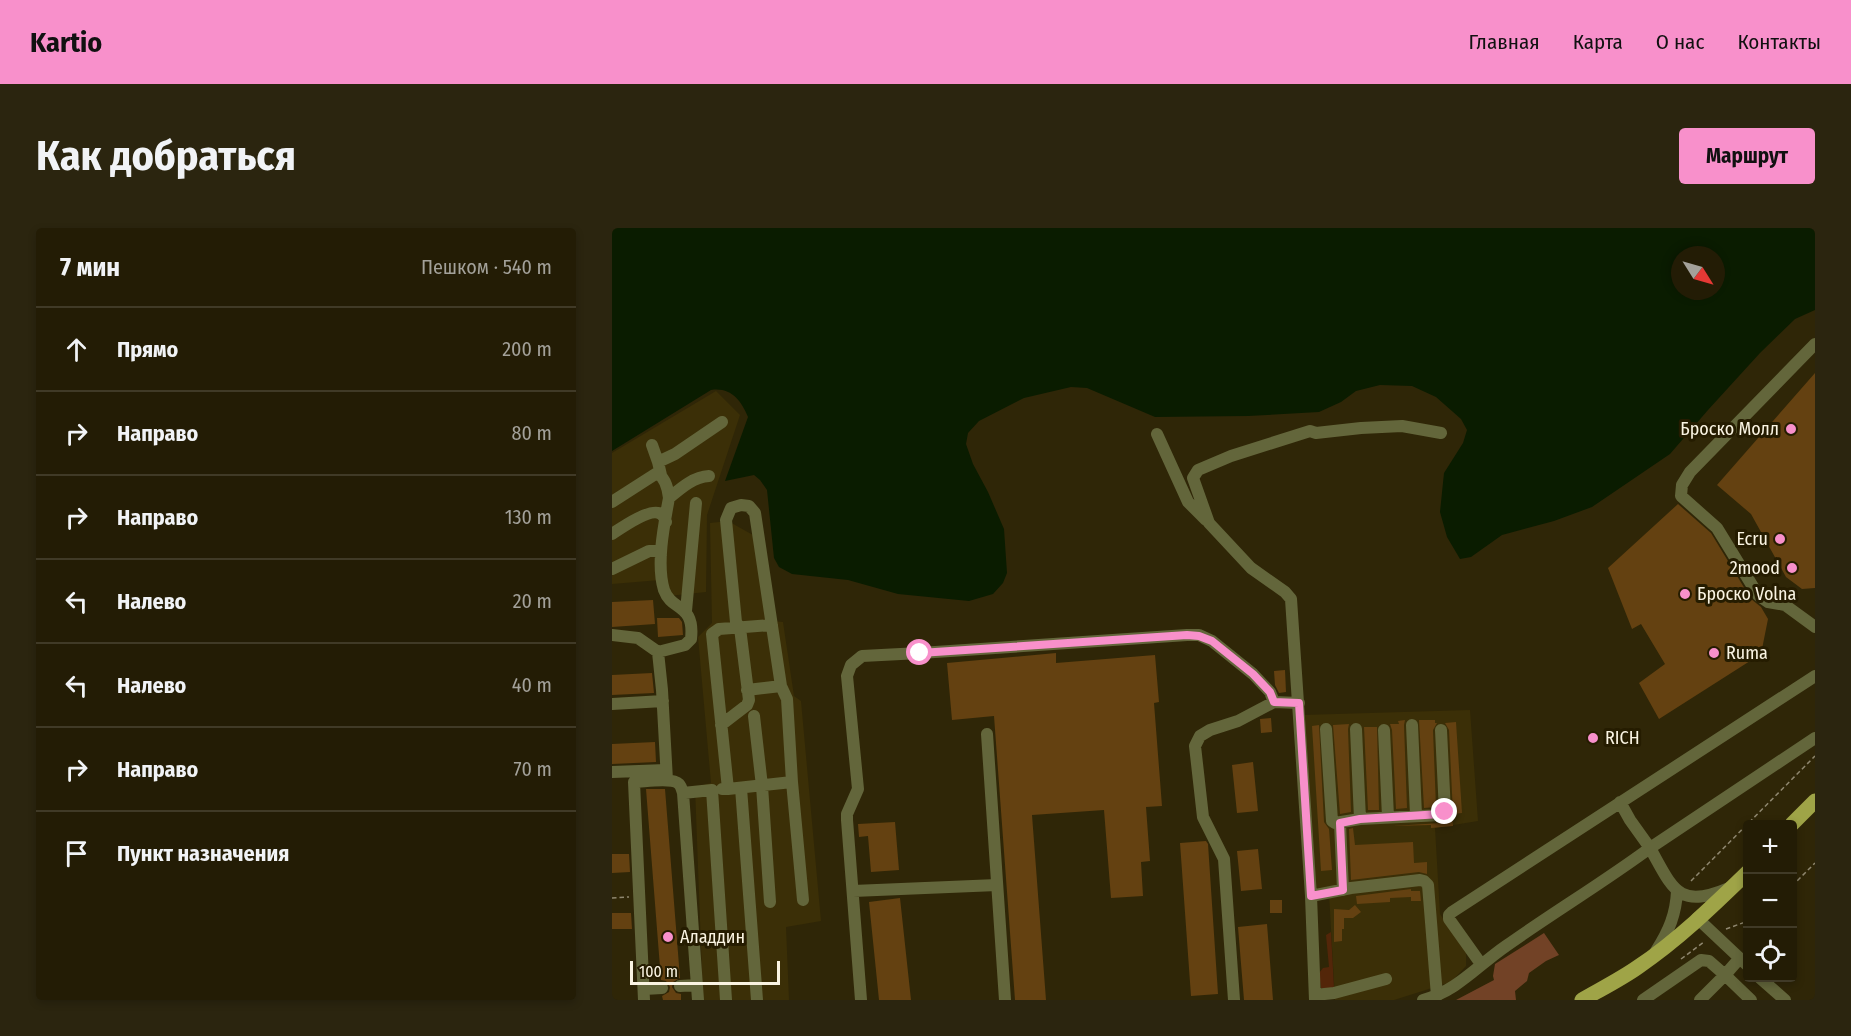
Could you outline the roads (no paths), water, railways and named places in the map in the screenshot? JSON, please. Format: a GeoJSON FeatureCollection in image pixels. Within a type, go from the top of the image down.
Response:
{"type":"FeatureCollection","features":[{"type":"Feature","properties":{"kind":"main road"},"geometry":{"type":"LineString","coordinates":[[1797,820],[1815,801]]}},
{"type":"Feature","properties":{"kind":"main road"},"geometry":{"type":"LineString","coordinates":[[1582,1000],[1637,968],[1746,874]]}},
{"type":"Feature","properties":{"kind":"lane"},"geometry":{"type":"LineString","coordinates":[[1815,344],[1689,472],[1682,485],[1681,496],[1716,528],[1758,595],[1768,602],[1785,605],[1815,627]]}},
{"type":"Feature","properties":{"kind":"lane"},"geometry":{"type":"LineString","coordinates":[[658,462],[675,454],[722,422]]}},
{"type":"Feature","properties":{"kind":"lane"},"geometry":{"type":"LineString","coordinates":[[1209,523],[1193,478],[1198,470],[1231,456],[1310,431],[1316,433],[1402,426],[1441,433]]}},
{"type":"Feature","properties":{"kind":"lane"},"geometry":{"type":"LineString","coordinates":[[1157,434],[1188,502],[1251,568],[1285,592],[1291,599],[1311,896],[1315,998],[1386,980]]}},
{"type":"Feature","properties":{"kind":"lane"},"geometry":{"type":"LineString","coordinates":[[651,445],[668,489],[669,498],[661,555],[665,594],[686,611],[693,626],[691,639],[685,645],[658,652]]}},
{"type":"Feature","properties":{"kind":"lane"},"geometry":{"type":"LineString","coordinates":[[612,502],[657,473],[661,475]]}},
{"type":"Feature","properties":{"kind":"lane"},"geometry":{"type":"LineString","coordinates":[[669,498],[683,486],[701,477],[709,476]]}},
{"type":"Feature","properties":{"kind":"lane"},"geometry":{"type":"LineString","coordinates":[[686,611],[696,503]]}},
{"type":"Feature","properties":{"kind":"lane"},"geometry":{"type":"LineString","coordinates":[[721,725],[747,705],[749,700],[740,628],[736,622],[726,520],[731,508],[741,505],[749,506],[755,513],[781,686],[787,699],[803,900]]}},
{"type":"Feature","properties":{"kind":"lane"},"geometry":{"type":"LineString","coordinates":[[612,534],[644,515],[660,513],[666,522]]}},
{"type":"Feature","properties":{"kind":"lane"},"geometry":{"type":"LineString","coordinates":[[612,569],[649,551],[657,551],[661,555]]}},
{"type":"Feature","properties":{"kind":"lane"},"geometry":{"type":"LineString","coordinates":[[728,789],[712,634],[719,629],[772,625]]}},
{"type":"Feature","properties":{"kind":"lane"},"geometry":{"type":"LineString","coordinates":[[612,635],[638,638],[658,652],[663,701],[666,775]]}},
{"type":"Feature","properties":{"kind":"lane"},"geometry":{"type":"LineString","coordinates":[[861,1000],[847,820],[847,814],[858,789],[847,676],[851,665],[862,656],[1199,636],[1212,641],[1253,674],[1270,692],[1274,702]]}},
{"type":"Feature","properties":{"kind":"lane"},"geometry":{"type":"LineString","coordinates":[[1481,964],[1458,933],[1449,915],[1815,675]]}},
{"type":"Feature","properties":{"kind":"lane"},"geometry":{"type":"LineString","coordinates":[[747,690],[781,686]]}},
{"type":"Feature","properties":{"kind":"lane"},"geometry":{"type":"LineString","coordinates":[[612,704],[663,701]]}},
{"type":"Feature","properties":{"kind":"lane"},"geometry":{"type":"LineString","coordinates":[[1234,1000],[1224,860],[1203,817],[1195,746],[1200,736],[1210,730],[1238,721],[1274,702],[1299,703]]}},
{"type":"Feature","properties":{"kind":"lane"},"geometry":{"type":"LineString","coordinates":[[754,716],[762,786],[770,902]]}},
{"type":"Feature","properties":{"kind":"lane"},"geometry":{"type":"LineString","coordinates":[[1412,725],[1416,815]]}},
{"type":"Feature","properties":{"kind":"lane"},"geometry":{"type":"LineString","coordinates":[[1326,729],[1333,823],[1445,812],[1441,730]]}},
{"type":"Feature","properties":{"kind":"lane"},"geometry":{"type":"LineString","coordinates":[[1356,729],[1360,819]]}},
{"type":"Feature","properties":{"kind":"lane"},"geometry":{"type":"LineString","coordinates":[[1384,730],[1388,817]]}},
{"type":"Feature","properties":{"kind":"lane"},"geometry":{"type":"LineString","coordinates":[[987,734],[1005,1000]]}},
{"type":"Feature","properties":{"kind":"lane"},"geometry":{"type":"LineString","coordinates":[[1423,1000],[1451,989],[1481,964],[1556,911],[1815,738]]}},
{"type":"Feature","properties":{"kind":"lane"},"geometry":{"type":"LineString","coordinates":[[612,772],[666,775],[680,785],[683,793],[698,1000]]}},
{"type":"Feature","properties":{"kind":"lane"},"geometry":{"type":"LineString","coordinates":[[662,988],[644,995],[634,782],[666,775]]}},
{"type":"Feature","properties":{"kind":"lane"},"geometry":{"type":"LineString","coordinates":[[683,793],[792,782]]}},
{"type":"Feature","properties":{"kind":"lane"},"geometry":{"type":"LineString","coordinates":[[741,788],[757,1000]]}},
{"type":"Feature","properties":{"kind":"lane"},"geometry":{"type":"LineString","coordinates":[[712,790],[726,1000]]}},
{"type":"Feature","properties":{"kind":"lane"},"geometry":{"type":"LineString","coordinates":[[1620,802],[1677,891],[1696,898],[1712,895],[1733,886]]}},
{"type":"Feature","properties":{"kind":"lane"},"geometry":{"type":"LineString","coordinates":[[1340,823],[1343,890]]}},
{"type":"Feature","properties":{"kind":"lane"},"geometry":{"type":"LineString","coordinates":[[1311,896],[1424,881],[1428,885],[1437,996]]}},
{"type":"Feature","properties":{"kind":"lane"},"geometry":{"type":"LineString","coordinates":[[853,891],[997,885]]}},
{"type":"Feature","properties":{"kind":"lane"},"geometry":{"type":"LineString","coordinates":[[1652,956],[1667,934],[1673,918],[1677,891]]}},
{"type":"Feature","properties":{"kind":"lane"},"geometry":{"type":"LineString","coordinates":[[1697,918],[1743,963],[1725,975],[1700,1000]]}},
{"type":"Feature","properties":{"kind":"lane"},"geometry":{"type":"LineString","coordinates":[[1643,1000],[1701,960],[1709,961],[1751,1000]]}},
{"type":"Feature","properties":{"kind":"lane"},"geometry":{"type":"LineString","coordinates":[[1765,982],[1785,1000]]}},
{"type":"Feature","properties":{"kind":"lane"},"geometry":{"type":"LineString","coordinates":[[680,986],[697,985]]}},
{"type":"Feature","properties":{"kind":"place","name":"Броско Молл"},"geometry":{"type":"Point","coordinates":[1791,429]}},
{"type":"Feature","properties":{"kind":"place","name":"Ecru"},"geometry":{"type":"Point","coordinates":[1780,539]}},
{"type":"Feature","properties":{"kind":"place","name":"2mood"},"geometry":{"type":"Point","coordinates":[1792,568]}},
{"type":"Feature","properties":{"kind":"place","name":"Броско Volna"},"geometry":{"type":"Point","coordinates":[1685,594]}},
{"type":"Feature","properties":{"kind":"place","name":"Ruma"},"geometry":{"type":"Point","coordinates":[1714,653]}},
{"type":"Feature","properties":{"kind":"place","name":"RICH"},"geometry":{"type":"Point","coordinates":[1593,738]}},
{"type":"Feature","properties":{"kind":"place","name":"Аладдин"},"geometry":{"type":"Point","coordinates":[668,937]}}]}
